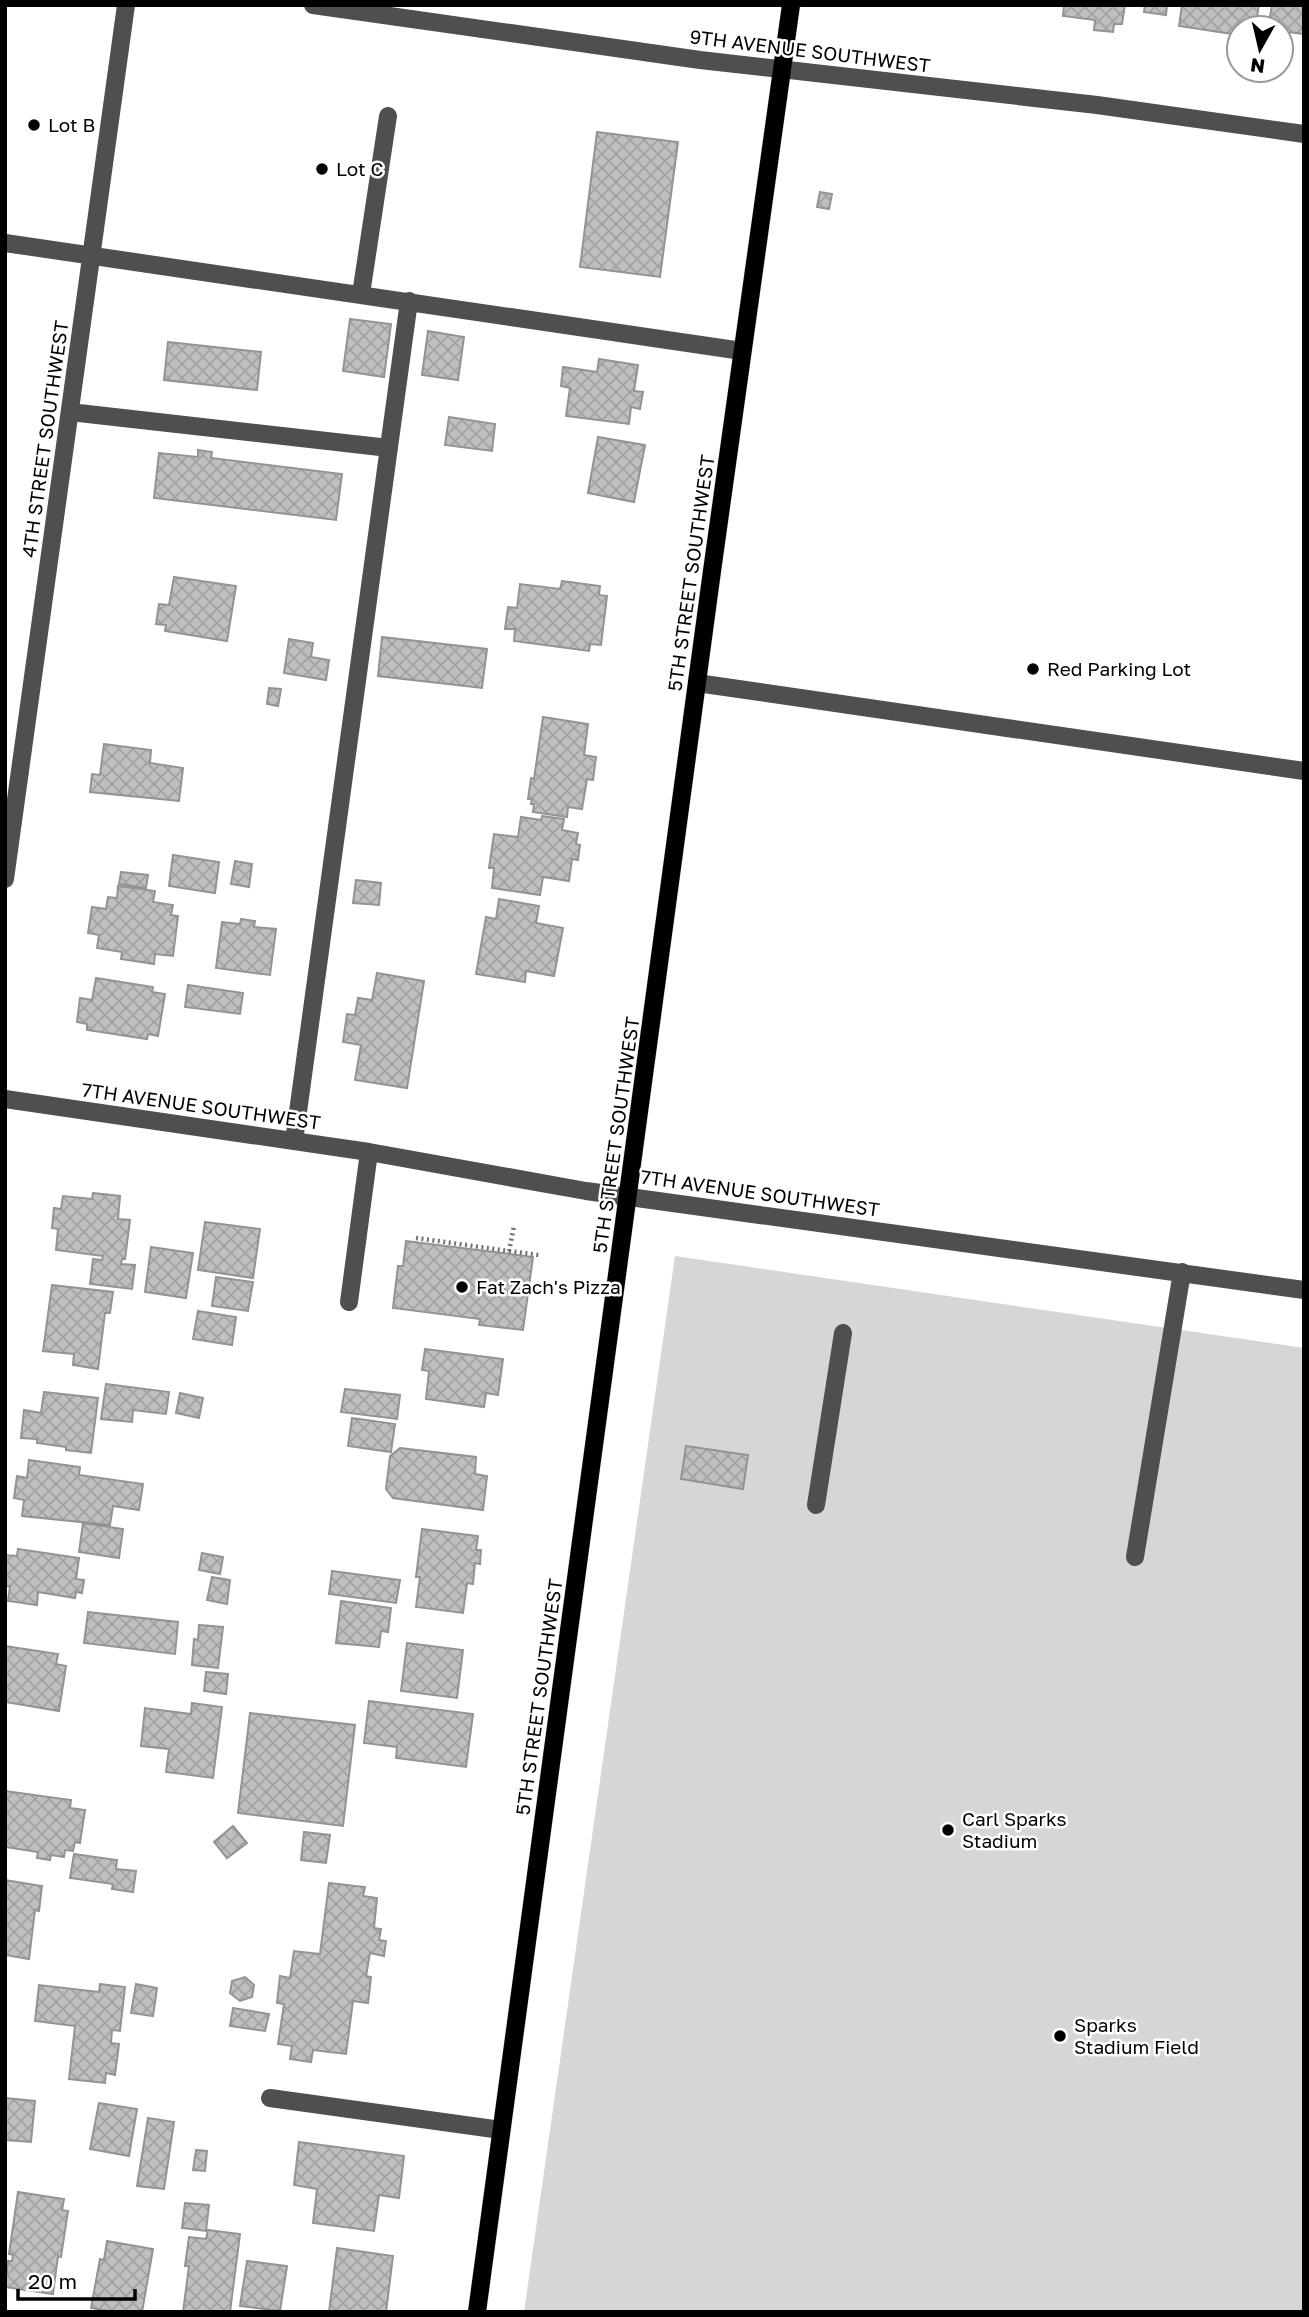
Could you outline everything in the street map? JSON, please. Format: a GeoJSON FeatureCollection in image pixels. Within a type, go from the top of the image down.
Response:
{"type":"FeatureCollection","features":[{"type":"Feature","properties":{"kind":"main road","name":"5TH STREET SOUTHWEST"},"geometry":{"type":"LineString","coordinates":[[477,2312],[791,5]]}},
{"type":"Feature","properties":{"kind":"street","name":"4TH STREET SOUTHWEST"},"geometry":{"type":"LineString","coordinates":[[5,879],[126,5]]}},
{"type":"Feature","properties":{"kind":"street","name":"9TH AVENUE SOUTHWEST"},"geometry":{"type":"LineString","coordinates":[[313,5],[783,69],[1097,105],[1304,134]]}},
{"type":"Feature","properties":{"kind":"street"},"geometry":{"type":"LineString","coordinates":[[361,295],[388,116]]}},
{"type":"Feature","properties":{"kind":"street"},"geometry":{"type":"LineString","coordinates":[[5,243],[742,351]]}},
{"type":"Feature","properties":{"kind":"street"},"geometry":{"type":"LineString","coordinates":[[294,1141],[409,301]]}},
{"type":"Feature","properties":{"kind":"street"},"geometry":{"type":"LineString","coordinates":[[70,412],[389,448]]}},
{"type":"Feature","properties":{"kind":"street"},"geometry":{"type":"LineString","coordinates":[[697,683],[1304,771]]}},
{"type":"Feature","properties":{"kind":"street","name":"7TH AVENUE SOUTHWEST"},"geometry":{"type":"LineString","coordinates":[[5,1098],[369,1152],[586,1191],[1304,1290]]}},
{"type":"Feature","properties":{"kind":"street"},"geometry":{"type":"LineString","coordinates":[[349,1302],[369,1152]]}},
{"type":"Feature","properties":{"kind":"street"},"geometry":{"type":"LineString","coordinates":[[1135,1557],[1182,1272]]}},
{"type":"Feature","properties":{"kind":"street"},"geometry":{"type":"LineString","coordinates":[[816,1505],[843,1333]]}},
{"type":"Feature","properties":{"kind":"street"},"geometry":{"type":"LineString","coordinates":[[270,2098],[501,2130]]}},
{"type":"Feature","properties":{"kind":"path"},"geometry":{"type":"LineString","coordinates":[[509,1251],[513,1226]]}},
{"type":"Feature","properties":{"kind":"path"},"geometry":{"type":"LineString","coordinates":[[416,1238],[539,1255]]}},
{"type":"Feature","properties":{"kind":"shaded area","name":"Carl Sparks Stadium"},"geometry":{"type":"Polygon","coordinates":[[[675,1256],[1304,1348],[1304,2312],[524,2312],[675,1256]]]}},
{"type":"Feature","properties":{"kind":"building"},"geometry":{"type":"Polygon","coordinates":[[[1064,5],[1125,5],[1122,24],[1114,24],[1113,32],[1094,30],[1095,20],[1063,16],[1064,5]]]}},
{"type":"Feature","properties":{"kind":"building"},"geometry":{"type":"Polygon","coordinates":[[[1145,5],[1167,5],[1166,15],[1144,12],[1145,5]]]}},
{"type":"Feature","properties":{"kind":"building"},"geometry":{"type":"Polygon","coordinates":[[[1182,5],[1259,5],[1257,14],[1225,14],[1225,33],[1179,26],[1182,5]]]}},
{"type":"Feature","properties":{"kind":"building"},"geometry":{"type":"Polygon","coordinates":[[[1272,5],[1304,5],[1304,34],[1295,33],[1295,14],[1270,14],[1272,5]]]}},
{"type":"Feature","properties":{"kind":"building"},"geometry":{"type":"Polygon","coordinates":[[[597,132],[678,142],[660,277],[580,267],[597,132]]]}},
{"type":"Feature","properties":{"kind":"building"},"geometry":{"type":"Polygon","coordinates":[[[820,192],[832,194],[829,209],[817,207],[820,192]]]}},
{"type":"Feature","properties":{"kind":"building"},"geometry":{"type":"Polygon","coordinates":[[[350,319],[391,324],[384,377],[343,371],[350,319]]]}},
{"type":"Feature","properties":{"kind":"building"},"geometry":{"type":"Polygon","coordinates":[[[428,331],[464,337],[458,380],[422,375],[428,331]]]}},
{"type":"Feature","properties":{"kind":"building"},"geometry":{"type":"Polygon","coordinates":[[[168,342],[261,352],[257,390],[164,380],[168,342]]]}},
{"type":"Feature","properties":{"kind":"building"},"geometry":{"type":"Polygon","coordinates":[[[599,359],[638,365],[634,391],[643,392],[640,409],[631,407],[629,424],[566,416],[570,388],[561,386],[563,367],[597,372],[599,359]]]}},
{"type":"Feature","properties":{"kind":"building"},"geometry":{"type":"Polygon","coordinates":[[[449,417],[495,424],[492,451],[445,445],[449,417]]]}},
{"type":"Feature","properties":{"kind":"building"},"geometry":{"type":"Polygon","coordinates":[[[598,437],[645,445],[634,502],[588,493],[598,437]]]}},
{"type":"Feature","properties":{"kind":"building"},"geometry":{"type":"Polygon","coordinates":[[[198,450],[212,452],[211,458],[342,474],[336,520],[154,498],[159,453],[198,457],[198,450]]]}},
{"type":"Feature","properties":{"kind":"building"},"geometry":{"type":"Polygon","coordinates":[[[174,577],[236,586],[227,641],[165,631],[166,625],[156,624],[159,604],[169,605],[174,577]]]}},
{"type":"Feature","properties":{"kind":"building"},"geometry":{"type":"Polygon","coordinates":[[[562,581],[600,586],[599,595],[607,596],[601,645],[590,644],[589,651],[514,641],[515,629],[505,629],[508,607],[517,608],[520,584],[560,589],[562,581]]]}},
{"type":"Feature","properties":{"kind":"building"},"geometry":{"type":"Polygon","coordinates":[[[382,637],[487,649],[482,688],[378,676],[382,637]]]}},
{"type":"Feature","properties":{"kind":"building"},"geometry":{"type":"Polygon","coordinates":[[[289,639],[313,643],[311,657],[329,660],[326,680],[284,673],[289,639]]]}},
{"type":"Feature","properties":{"kind":"building"},"geometry":{"type":"Polygon","coordinates":[[[269,688],[281,689],[278,706],[267,704],[269,688]]]}},
{"type":"Feature","properties":{"kind":"building"},"geometry":{"type":"Polygon","coordinates":[[[543,717],[588,724],[584,755],[596,757],[593,780],[587,779],[582,809],[568,807],[567,817],[533,812],[534,804],[531,804],[532,799],[528,799],[531,778],[534,779],[543,717]]]}},
{"type":"Feature","properties":{"kind":"building"},"geometry":{"type":"Polygon","coordinates":[[[104,744],[151,750],[150,763],[183,768],[179,801],[90,792],[92,774],[100,775],[104,744]]]}},
{"type":"Feature","properties":{"kind":"building"},"geometry":{"type":"Polygon","coordinates":[[[542,816],[564,819],[562,830],[578,833],[578,860],[572,859],[569,881],[543,877],[540,895],[492,888],[494,868],[489,868],[494,834],[518,837],[521,817],[541,820],[542,816]]]}},
{"type":"Feature","properties":{"kind":"building"},"geometry":{"type":"Polygon","coordinates":[[[173,855],[219,862],[215,893],[169,886],[173,855]]]}},
{"type":"Feature","properties":{"kind":"building"},"geometry":{"type":"Polygon","coordinates":[[[235,861],[252,864],[249,887],[231,884],[235,861]]]}},
{"type":"Feature","properties":{"kind":"building"},"geometry":{"type":"Polygon","coordinates":[[[121,872],[148,875],[146,888],[119,884],[121,872]]]}},
{"type":"Feature","properties":{"kind":"building"},"geometry":{"type":"Polygon","coordinates":[[[356,880],[381,883],[379,905],[353,903],[356,880]]]}},
{"type":"Feature","properties":{"kind":"building"},"geometry":{"type":"Polygon","coordinates":[[[118,886],[155,891],[153,902],[173,905],[171,915],[178,916],[173,956],[155,954],[154,964],[121,959],[122,952],[97,948],[99,935],[88,933],[92,907],[106,909],[108,897],[117,898],[118,886]]]}},
{"type":"Feature","properties":{"kind":"building"},"geometry":{"type":"Polygon","coordinates":[[[499,899],[539,906],[536,923],[563,928],[554,976],[526,971],[525,982],[476,974],[486,917],[496,919],[499,899]]]}},
{"type":"Feature","properties":{"kind":"building"},"geometry":{"type":"Polygon","coordinates":[[[241,919],[255,921],[254,927],[276,929],[270,975],[216,968],[222,922],[240,924],[241,919]]]}},
{"type":"Feature","properties":{"kind":"building"},"geometry":{"type":"Polygon","coordinates":[[[377,973],[424,981],[407,1088],[355,1080],[361,1045],[343,1042],[347,1014],[355,1015],[358,998],[372,1000],[377,973]]]}},
{"type":"Feature","properties":{"kind":"building"},"geometry":{"type":"Polygon","coordinates":[[[96,978],[153,987],[152,992],[165,994],[158,1036],[148,1034],[147,1039],[87,1030],[87,1024],[77,1022],[80,998],[92,1000],[96,978]]]}},
{"type":"Feature","properties":{"kind":"building"},"geometry":{"type":"Polygon","coordinates":[[[188,985],[243,993],[240,1014],[185,1007],[188,985]]]}},
{"type":"Feature","properties":{"kind":"building"},"geometry":{"type":"Polygon","coordinates":[[[93,1193],[120,1196],[118,1219],[130,1220],[125,1259],[122,1259],[121,1264],[135,1265],[132,1289],[90,1284],[93,1259],[102,1260],[103,1256],[56,1250],[58,1229],[52,1228],[54,1208],[61,1209],[63,1196],[92,1199],[93,1193]]]}},
{"type":"Feature","properties":{"kind":"building"},"geometry":{"type":"Polygon","coordinates":[[[205,1222],[260,1229],[253,1278],[198,1270],[205,1222]]]}},
{"type":"Feature","properties":{"kind":"building","name":"Fat Zach's Pizza"},"geometry":{"type":"Polygon","coordinates":[[[406,1241],[533,1257],[523,1330],[479,1325],[480,1319],[393,1308],[398,1266],[403,1266],[406,1241]]]}},
{"type":"Feature","properties":{"kind":"building"},"geometry":{"type":"Polygon","coordinates":[[[151,1247],[193,1253],[186,1298],[145,1292],[151,1247]]]}},
{"type":"Feature","properties":{"kind":"building"},"geometry":{"type":"Polygon","coordinates":[[[216,1277],[253,1282],[248,1311],[212,1306],[216,1277]]]}},
{"type":"Feature","properties":{"kind":"building"},"geometry":{"type":"Polygon","coordinates":[[[52,1285],[113,1292],[110,1313],[105,1313],[98,1369],[73,1365],[74,1354],[43,1351],[52,1285]]]}},
{"type":"Feature","properties":{"kind":"building"},"geometry":{"type":"Polygon","coordinates":[[[198,1311],[236,1317],[232,1345],[193,1339],[198,1311]]]}},
{"type":"Feature","properties":{"kind":"building"},"geometry":{"type":"Polygon","coordinates":[[[425,1349],[503,1359],[498,1395],[486,1393],[484,1407],[426,1399],[429,1371],[422,1370],[425,1349]]]}},
{"type":"Feature","properties":{"kind":"building"},"geometry":{"type":"Polygon","coordinates":[[[106,1384],[169,1392],[166,1414],[133,1410],[132,1422],[101,1419],[106,1384]]]}},
{"type":"Feature","properties":{"kind":"building"},"geometry":{"type":"Polygon","coordinates":[[[345,1389],[400,1395],[397,1419],[341,1412],[345,1389]]]}},
{"type":"Feature","properties":{"kind":"building"},"geometry":{"type":"Polygon","coordinates":[[[44,1392],[98,1398],[91,1453],[37,1443],[37,1439],[21,1438],[24,1410],[41,1413],[44,1392]]]}},
{"type":"Feature","properties":{"kind":"building"},"geometry":{"type":"Polygon","coordinates":[[[180,1393],[203,1398],[199,1418],[176,1413],[180,1393]]]}},
{"type":"Feature","properties":{"kind":"building"},"geometry":{"type":"Polygon","coordinates":[[[352,1418],[395,1424],[391,1452],[348,1446],[352,1418]]]}},
{"type":"Feature","properties":{"kind":"building"},"geometry":{"type":"Polygon","coordinates":[[[686,1446],[748,1455],[743,1489],[681,1479],[686,1446]]]}},
{"type":"Feature","properties":{"kind":"building"},"geometry":{"type":"Polygon","coordinates":[[[400,1448],[476,1457],[475,1474],[487,1476],[483,1510],[393,1498],[386,1489],[390,1456],[400,1448]]]}},
{"type":"Feature","properties":{"kind":"building"},"geometry":{"type":"Polygon","coordinates":[[[29,1460],[80,1467],[79,1475],[143,1484],[139,1510],[113,1506],[110,1525],[22,1516],[24,1500],[14,1498],[17,1476],[27,1478],[29,1460]]]}},
{"type":"Feature","properties":{"kind":"building"},"geometry":{"type":"Polygon","coordinates":[[[83,1523],[123,1529],[119,1558],[79,1552],[83,1523]]]}},
{"type":"Feature","properties":{"kind":"building"},"geometry":{"type":"Polygon","coordinates":[[[422,1529],[478,1536],[476,1550],[481,1550],[480,1564],[475,1563],[473,1584],[467,1583],[463,1613],[416,1607],[420,1577],[416,1577],[422,1529]]]}},
{"type":"Feature","properties":{"kind":"building"},"geometry":{"type":"Polygon","coordinates":[[[18,1549],[79,1558],[76,1579],[84,1580],[82,1593],[76,1592],[75,1598],[38,1592],[37,1605],[8,1601],[10,1586],[5,1586],[5,1555],[17,1556],[18,1549]]]}},
{"type":"Feature","properties":{"kind":"building"},"geometry":{"type":"Polygon","coordinates":[[[202,1553],[223,1557],[220,1574],[199,1570],[202,1553]]]}},
{"type":"Feature","properties":{"kind":"building"},"geometry":{"type":"Polygon","coordinates":[[[332,1571],[400,1580],[396,1603],[329,1594],[332,1571]]]}},
{"type":"Feature","properties":{"kind":"building"},"geometry":{"type":"Polygon","coordinates":[[[212,1577],[230,1580],[227,1604],[207,1600],[212,1577]]]}},
{"type":"Feature","properties":{"kind":"building"},"geometry":{"type":"Polygon","coordinates":[[[341,1601],[391,1608],[388,1632],[381,1631],[379,1647],[336,1643],[341,1601]]]}},
{"type":"Feature","properties":{"kind":"building"},"geometry":{"type":"Polygon","coordinates":[[[88,1612],[178,1622],[175,1654],[84,1643],[88,1612]]]}},
{"type":"Feature","properties":{"kind":"building"},"geometry":{"type":"Polygon","coordinates":[[[199,1625],[223,1627],[218,1668],[192,1665],[194,1639],[198,1640],[199,1625]]]}},
{"type":"Feature","properties":{"kind":"building"},"geometry":{"type":"Polygon","coordinates":[[[407,1643],[463,1650],[457,1698],[401,1691],[407,1643]]]}},
{"type":"Feature","properties":{"kind":"building"},"geometry":{"type":"Polygon","coordinates":[[[5,1646],[58,1654],[56,1664],[66,1666],[59,1711],[5,1702],[5,1646]]]}},
{"type":"Feature","properties":{"kind":"building"},"geometry":{"type":"Polygon","coordinates":[[[206,1672],[228,1674],[226,1694],[204,1691],[206,1672]]]}},
{"type":"Feature","properties":{"kind":"building"},"geometry":{"type":"Polygon","coordinates":[[[369,1701],[473,1714],[466,1767],[396,1758],[397,1747],[364,1743],[369,1701]]]}},
{"type":"Feature","properties":{"kind":"building"},"geometry":{"type":"Polygon","coordinates":[[[192,1703],[222,1707],[213,1778],[166,1772],[169,1749],[141,1746],[145,1708],[191,1714],[192,1703]]]}},
{"type":"Feature","properties":{"kind":"building"},"geometry":{"type":"Polygon","coordinates":[[[250,1713],[355,1725],[343,1826],[238,1813],[250,1713]]]}},
{"type":"Feature","properties":{"kind":"building"},"geometry":{"type":"Polygon","coordinates":[[[5,1791],[71,1800],[70,1808],[85,1810],[80,1843],[75,1842],[73,1851],[65,1850],[64,1857],[51,1855],[50,1860],[37,1858],[38,1852],[5,1847],[5,1791]]]}},
{"type":"Feature","properties":{"kind":"building"},"geometry":{"type":"Polygon","coordinates":[[[233,1826],[247,1843],[227,1858],[214,1842],[233,1826]]]}},
{"type":"Feature","properties":{"kind":"building"},"geometry":{"type":"Polygon","coordinates":[[[304,1832],[330,1835],[326,1863],[301,1860],[304,1832]]]}},
{"type":"Feature","properties":{"kind":"building"},"geometry":{"type":"Polygon","coordinates":[[[74,1854],[117,1860],[116,1869],[136,1871],[133,1892],[112,1889],[113,1884],[70,1878],[74,1854]]]}},
{"type":"Feature","properties":{"kind":"building"},"geometry":{"type":"Polygon","coordinates":[[[5,1880],[42,1886],[39,1911],[35,1910],[29,1959],[5,1955],[5,1880]]]}},
{"type":"Feature","properties":{"kind":"building"},"geometry":{"type":"Polygon","coordinates":[[[329,1883],[365,1887],[363,1896],[377,1898],[374,1928],[381,1929],[379,1940],[386,1941],[384,1956],[370,1953],[366,1976],[371,1977],[368,2003],[353,2001],[346,2054],[313,2050],[311,2062],[290,2059],[292,2046],[278,2044],[284,2004],[277,2003],[280,1976],[290,1978],[294,1951],[320,1954],[329,1883]]]}},
{"type":"Feature","properties":{"kind":"building"},"geometry":{"type":"Polygon","coordinates":[[[245,1977],[254,1985],[252,1997],[240,2001],[230,1993],[232,1981],[245,1977]]]}},
{"type":"Feature","properties":{"kind":"building"},"geometry":{"type":"Polygon","coordinates":[[[100,1984],[125,1987],[120,2031],[112,2030],[111,2043],[119,2044],[115,2075],[106,2073],[105,2083],[69,2079],[75,2026],[35,2021],[39,1985],[99,1992],[100,1984]]]}},
{"type":"Feature","properties":{"kind":"building"},"geometry":{"type":"Polygon","coordinates":[[[136,1984],[157,1988],[153,2016],[131,2013],[136,1984]]]}},
{"type":"Feature","properties":{"kind":"building"},"geometry":{"type":"Polygon","coordinates":[[[233,2008],[269,2014],[265,2031],[230,2026],[233,2008]]]}},
{"type":"Feature","properties":{"kind":"building"},"geometry":{"type":"Polygon","coordinates":[[[5,2098],[35,2101],[31,2142],[5,2140],[5,2098]]]}},
{"type":"Feature","properties":{"kind":"building"},"geometry":{"type":"Polygon","coordinates":[[[99,2103],[137,2109],[129,2156],[90,2149],[99,2103]]]}},
{"type":"Feature","properties":{"kind":"building"},"geometry":{"type":"Polygon","coordinates":[[[148,2118],[174,2122],[164,2189],[137,2186],[148,2118]]]}},
{"type":"Feature","properties":{"kind":"building"},"geometry":{"type":"Polygon","coordinates":[[[299,2142],[404,2156],[399,2198],[379,2195],[374,2231],[313,2223],[317,2189],[294,2185],[299,2142]]]}},
{"type":"Feature","properties":{"kind":"building"},"geometry":{"type":"Polygon","coordinates":[[[196,2150],[207,2151],[205,2171],[193,2170],[196,2150]]]}},
{"type":"Feature","properties":{"kind":"building"},"geometry":{"type":"Polygon","coordinates":[[[18,2192],[64,2199],[62,2210],[68,2211],[53,2294],[5,2287],[8,2261],[12,2261],[13,2255],[9,2254],[18,2192]]]}},
{"type":"Feature","properties":{"kind":"building"},"geometry":{"type":"Polygon","coordinates":[[[185,2203],[209,2205],[206,2231],[182,2228],[185,2203]]]}},
{"type":"Feature","properties":{"kind":"building"},"geometry":{"type":"Polygon","coordinates":[[[208,2230],[240,2234],[230,2312],[183,2312],[189,2266],[185,2266],[189,2237],[206,2239],[208,2230]]]}},
{"type":"Feature","properties":{"kind":"building"},"geometry":{"type":"Polygon","coordinates":[[[107,2241],[153,2249],[142,2312],[115,2312],[91,2308],[100,2259],[104,2260],[107,2241]]]}},
{"type":"Feature","properties":{"kind":"building"},"geometry":{"type":"Polygon","coordinates":[[[337,2248],[393,2256],[386,2312],[329,2312],[337,2248]]]}},
{"type":"Feature","properties":{"kind":"building"},"geometry":{"type":"Polygon","coordinates":[[[247,2261],[287,2266],[280,2311],[240,2306],[247,2261]]]}},
{"type":"Feature","properties":{"kind":"place","name":"Lot B"},"geometry":{"type":"Point","coordinates":[34,125]}},
{"type":"Feature","properties":{"kind":"place","name":"Lot C"},"geometry":{"type":"Point","coordinates":[322,169]}},
{"type":"Feature","properties":{"kind":"place","name":"Red Parking Lot"},"geometry":{"type":"Point","coordinates":[1033,669]}},
{"type":"Feature","properties":{"kind":"place","name":"Fat Zach's Pizza"},"geometry":{"type":"Point","coordinates":[462,1287]}},
{"type":"Feature","properties":{"kind":"place","name":"Carl Sparks Stadium"},"geometry":{"type":"Point","coordinates":[948,1830]}},
{"type":"Feature","properties":{"kind":"place","name":"Sparks Stadium Field"},"geometry":{"type":"Point","coordinates":[1060,2036]}}]}
